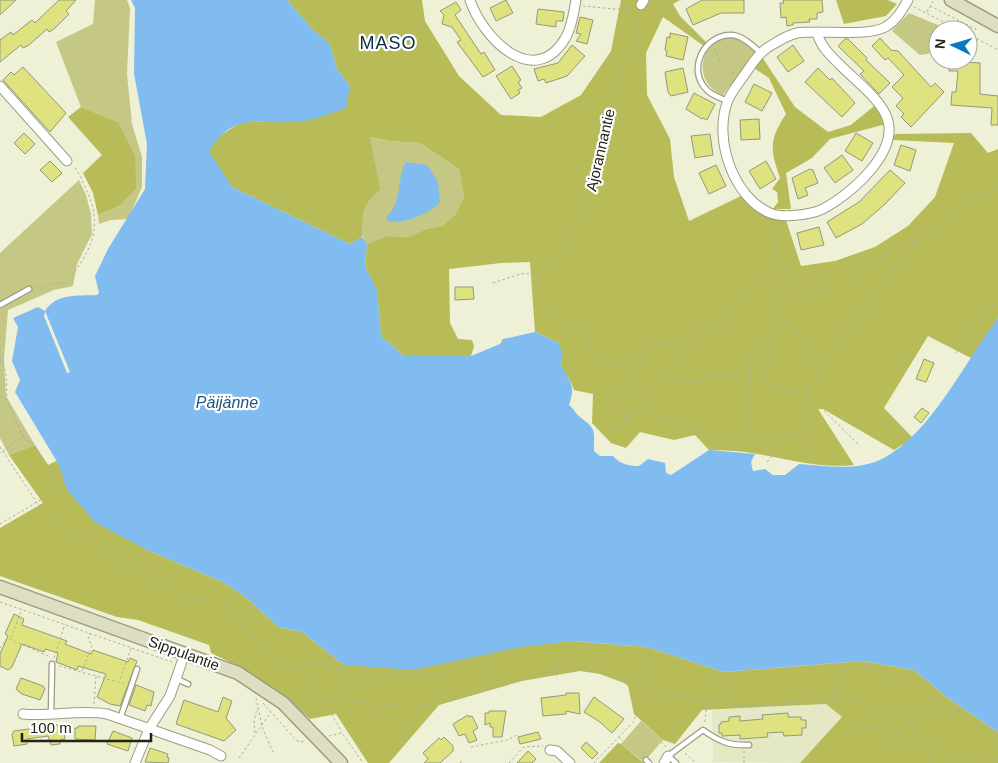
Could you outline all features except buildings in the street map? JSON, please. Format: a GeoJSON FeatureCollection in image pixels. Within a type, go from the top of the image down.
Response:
{"type":"FeatureCollection","features":[{"type":"Feature","properties":{"kind":"street"},"geometry":{"type":"LineString","coordinates":[[470,0],[475,14],[497,45],[514,56],[526,59],[543,58],[553,52],[566,37],[576,2]]}},
{"type":"Feature","properties":{"kind":"street"},"geometry":{"type":"LineString","coordinates":[[950,0],[998,26]]}},
{"type":"Feature","properties":{"kind":"street"},"geometry":{"type":"LineString","coordinates":[[817,32],[825,51],[874,98],[889,117],[890,139],[877,163],[864,178],[844,194],[816,212],[772,215],[752,200],[730,168],[723,145],[723,123],[727,101],[761,53],[795,33],[817,32],[856,32],[886,27],[900,14],[907,2]]}},
{"type":"Feature","properties":{"kind":"street"},"geometry":{"type":"LineString","coordinates":[[0,86],[67,161]]}},
{"type":"Feature","properties":{"kind":"street","name":"Sippulantie"},"geometry":{"type":"LineString","coordinates":[[0,587],[183,659],[238,674],[262,687],[283,703],[342,763]]}},
{"type":"Feature","properties":{"kind":"street"},"geometry":{"type":"LineString","coordinates":[[134,763],[149,729],[170,696],[183,659]]}},
{"type":"Feature","properties":{"kind":"street"},"geometry":{"type":"LineString","coordinates":[[23,714],[94,712],[149,729],[221,756]]}},
{"type":"Feature","properties":{"kind":"street"},"geometry":{"type":"LineString","coordinates":[[550,750],[557,751],[570,763]]}},
{"type":"Feature","properties":{"kind":"lane"},"geometry":{"type":"LineString","coordinates":[[727,101],[707,90],[698,78],[698,60],[708,44],[716,38],[733,35],[748,41],[761,53]]}},
{"type":"Feature","properties":{"kind":"lane"},"geometry":{"type":"LineString","coordinates":[[0,305],[29,289]]}},
{"type":"Feature","properties":{"kind":"lane"},"geometry":{"type":"LineString","coordinates":[[51,714],[52,664]]}},
{"type":"Feature","properties":{"kind":"lane"},"geometry":{"type":"LineString","coordinates":[[120,719],[137,669]]}},
{"type":"Feature","properties":{"kind":"lane"},"geometry":{"type":"LineString","coordinates":[[177,679],[188,684]]}},
{"type":"Feature","properties":{"kind":"lane"},"geometry":{"type":"LineString","coordinates":[[666,760],[703,730],[718,741],[729,745],[746,745]]}},
{"type":"Feature","properties":{"kind":"lane"},"geometry":{"type":"LineString","coordinates":[[666,760],[676,763]]}},
{"type":"Feature","properties":{"kind":"path"},"geometry":{"type":"LineString","coordinates":[[662,0],[670,12],[717,52],[722,66],[742,78]]}},
{"type":"Feature","properties":{"kind":"path"},"geometry":{"type":"LineString","coordinates":[[926,13],[934,0]]}},
{"type":"Feature","properties":{"kind":"path"},"geometry":{"type":"LineString","coordinates":[[576,2],[615,9],[630,9],[642,2]]}},
{"type":"Feature","properties":{"kind":"path","name":"Ajorannantie"},"geometry":{"type":"LineString","coordinates":[[538,274],[570,239],[593,187],[605,141],[614,82],[633,47],[642,2]]}},
{"type":"Feature","properties":{"kind":"path"},"geometry":{"type":"LineString","coordinates":[[907,2],[940,20]]}},
{"type":"Feature","properties":{"kind":"path"},"geometry":{"type":"LineString","coordinates":[[930,6],[957,20]]}},
{"type":"Feature","properties":{"kind":"path"},"geometry":{"type":"LineString","coordinates":[[978,39],[998,50]]}},
{"type":"Feature","properties":{"kind":"path"},"geometry":{"type":"LineString","coordinates":[[317,48],[326,41]]}},
{"type":"Feature","properties":{"kind":"path"},"geometry":{"type":"LineString","coordinates":[[29,289],[46,287],[55,283],[66,284],[80,266],[95,234],[95,216],[90,196],[77,170],[67,161]]}},
{"type":"Feature","properties":{"kind":"path"},"geometry":{"type":"LineString","coordinates":[[772,215],[774,253],[778,266],[793,282],[801,287],[818,291],[920,238],[980,195],[998,190]]}},
{"type":"Feature","properties":{"kind":"path"},"geometry":{"type":"LineString","coordinates":[[646,363],[639,367],[637,373],[641,404],[651,414],[691,428],[701,434],[720,438],[799,437],[802,434],[808,394],[822,370],[896,266],[920,238]]}},
{"type":"Feature","properties":{"kind":"path"},"geometry":{"type":"LineString","coordinates":[[670,344],[712,331],[729,317],[737,298],[754,289],[778,266]]}},
{"type":"Feature","properties":{"kind":"path"},"geometry":{"type":"LineString","coordinates":[[493,283],[520,274],[538,274],[538,295],[548,318],[577,328],[587,337],[592,349],[610,363],[627,362],[642,353]]}},
{"type":"Feature","properties":{"kind":"path"},"geometry":{"type":"LineString","coordinates":[[793,282],[776,308],[805,342],[810,360],[822,370]]}},
{"type":"Feature","properties":{"kind":"path"},"geometry":{"type":"LineString","coordinates":[[956,352],[998,297]]}},
{"type":"Feature","properties":{"kind":"path"},"geometry":{"type":"LineString","coordinates":[[753,439],[748,427],[748,358],[754,347],[767,339],[773,330],[778,329],[789,332],[796,330]]}},
{"type":"Feature","properties":{"kind":"path"},"geometry":{"type":"LineString","coordinates":[[503,339],[506,354]]}},
{"type":"Feature","properties":{"kind":"path"},"geometry":{"type":"LineString","coordinates":[[767,339],[772,351],[773,363],[762,373],[765,385],[780,391],[794,390],[808,394],[860,446]]}},
{"type":"Feature","properties":{"kind":"path"},"geometry":{"type":"LineString","coordinates":[[715,374],[701,381],[673,380],[652,369],[646,363],[642,353],[643,347],[649,341],[663,341],[670,344],[687,364],[702,372],[724,374],[737,378],[749,388]]}},
{"type":"Feature","properties":{"kind":"path"},"geometry":{"type":"LineString","coordinates":[[0,346],[6,374],[7,400],[23,437],[32,443],[64,494]]}},
{"type":"Feature","properties":{"kind":"path"},"geometry":{"type":"LineString","coordinates":[[749,370],[756,361],[772,351]]}},
{"type":"Feature","properties":{"kind":"path"},"geometry":{"type":"LineString","coordinates":[[0,363],[2,359]]}},
{"type":"Feature","properties":{"kind":"path"},"geometry":{"type":"LineString","coordinates":[[623,421],[626,412],[620,400],[613,398],[612,388],[629,375],[637,373]]}},
{"type":"Feature","properties":{"kind":"path"},"geometry":{"type":"LineString","coordinates":[[737,378],[747,377]]}},
{"type":"Feature","properties":{"kind":"path"},"geometry":{"type":"LineString","coordinates":[[0,397],[7,400]]}},
{"type":"Feature","properties":{"kind":"path"},"geometry":{"type":"LineString","coordinates":[[626,412],[641,404]]}},
{"type":"Feature","properties":{"kind":"path"},"geometry":{"type":"LineString","coordinates":[[613,432],[623,421],[633,416],[635,408]]}},
{"type":"Feature","properties":{"kind":"path"},"geometry":{"type":"LineString","coordinates":[[1,453],[23,437]]}},
{"type":"Feature","properties":{"kind":"path"},"geometry":{"type":"LineString","coordinates":[[766,462],[779,448],[783,437]]}},
{"type":"Feature","properties":{"kind":"path"},"geometry":{"type":"LineString","coordinates":[[0,446],[1,453],[37,503],[76,538],[209,603],[241,625],[295,670],[324,701],[342,733],[363,763]]}},
{"type":"Feature","properties":{"kind":"path"},"geometry":{"type":"LineString","coordinates":[[0,524],[60,488]]}},
{"type":"Feature","properties":{"kind":"path"},"geometry":{"type":"LineString","coordinates":[[253,598],[259,601]]}},
{"type":"Feature","properties":{"kind":"path"},"geometry":{"type":"LineString","coordinates":[[241,625],[256,600]]}},
{"type":"Feature","properties":{"kind":"path"},"geometry":{"type":"LineString","coordinates":[[0,602],[132,647],[183,659]]}},
{"type":"Feature","properties":{"kind":"path"},"geometry":{"type":"LineString","coordinates":[[11,639],[22,608]]}},
{"type":"Feature","properties":{"kind":"path"},"geometry":{"type":"LineString","coordinates":[[65,624],[52,664],[96,674],[130,686]]}},
{"type":"Feature","properties":{"kind":"path"},"geometry":{"type":"LineString","coordinates":[[82,672],[92,645],[88,639],[90,632]]}},
{"type":"Feature","properties":{"kind":"path"},"geometry":{"type":"LineString","coordinates":[[0,648],[6,638],[54,658]]}},
{"type":"Feature","properties":{"kind":"path"},"geometry":{"type":"LineString","coordinates":[[488,664],[493,654],[490,644]]}},
{"type":"Feature","properties":{"kind":"path"},"geometry":{"type":"LineString","coordinates":[[546,645],[553,652],[558,664],[557,678]]}},
{"type":"Feature","properties":{"kind":"path"},"geometry":{"type":"LineString","coordinates":[[119,681],[132,647]]}},
{"type":"Feature","properties":{"kind":"path"},"geometry":{"type":"LineString","coordinates":[[647,687],[651,647]]}},
{"type":"Feature","properties":{"kind":"path"},"geometry":{"type":"LineString","coordinates":[[295,670],[313,660],[324,662],[348,674],[359,673],[392,677],[419,676],[473,661],[488,664],[492,670],[489,689]]}},
{"type":"Feature","properties":{"kind":"path"},"geometry":{"type":"LineString","coordinates":[[835,701],[834,686],[841,670],[861,666],[883,669],[951,706],[998,736]]}},
{"type":"Feature","properties":{"kind":"path"},"geometry":{"type":"LineString","coordinates":[[324,701],[343,700],[393,706],[433,704],[520,679],[579,669],[600,671],[647,687],[707,700],[742,705],[835,701],[878,707],[895,712],[908,719],[916,728],[930,763]]}},
{"type":"Feature","properties":{"kind":"path"},"geometry":{"type":"LineString","coordinates":[[343,700],[359,673]]}},
{"type":"Feature","properties":{"kind":"path"},"geometry":{"type":"LineString","coordinates":[[719,702],[726,696],[718,682],[721,673]]}},
{"type":"Feature","properties":{"kind":"path"},"geometry":{"type":"LineString","coordinates":[[94,712],[96,674]]}},
{"type":"Feature","properties":{"kind":"path"},"geometry":{"type":"LineString","coordinates":[[594,763],[634,721],[636,715],[632,683]]}},
{"type":"Feature","properties":{"kind":"path"},"geometry":{"type":"LineString","coordinates":[[250,693],[272,711],[297,741],[310,742]]}},
{"type":"Feature","properties":{"kind":"path"},"geometry":{"type":"LineString","coordinates":[[256,698],[262,727],[273,752]]}},
{"type":"Feature","properties":{"kind":"path"},"geometry":{"type":"LineString","coordinates":[[703,730],[707,700]]}},
{"type":"Feature","properties":{"kind":"path"},"geometry":{"type":"LineString","coordinates":[[255,734],[254,722],[257,706]]}},
{"type":"Feature","properties":{"kind":"path"},"geometry":{"type":"LineString","coordinates":[[908,719],[951,706]]}},
{"type":"Feature","properties":{"kind":"path"},"geometry":{"type":"LineString","coordinates":[[239,758],[272,711]]}},
{"type":"Feature","properties":{"kind":"path"},"geometry":{"type":"LineString","coordinates":[[843,730],[867,728],[902,733],[916,728]]}},
{"type":"Feature","properties":{"kind":"path"},"geometry":{"type":"LineString","coordinates":[[326,737],[342,733]]}},
{"type":"Feature","properties":{"kind":"path"},"geometry":{"type":"LineString","coordinates":[[884,750],[898,741],[902,733]]}},
{"type":"Feature","properties":{"kind":"path"},"geometry":{"type":"LineString","coordinates":[[471,747],[507,740],[517,735]]}},
{"type":"Feature","properties":{"kind":"path"},"geometry":{"type":"LineString","coordinates":[[619,737],[624,741]]}},
{"type":"Feature","properties":{"kind":"path"},"geometry":{"type":"LineString","coordinates":[[921,738],[930,737],[943,748],[970,761],[998,759]]}},
{"type":"Feature","properties":{"kind":"path"},"geometry":{"type":"LineString","coordinates":[[660,742],[666,747]]}},
{"type":"Feature","properties":{"kind":"path"},"geometry":{"type":"LineString","coordinates":[[509,763],[524,747],[539,745],[550,750]]}},
{"type":"Feature","properties":{"kind":"path"},"geometry":{"type":"LineString","coordinates":[[744,763],[746,745]]}},
{"type":"Feature","properties":{"kind":"path"},"geometry":{"type":"LineString","coordinates":[[681,749],[696,763]]}},
{"type":"Feature","properties":{"kind":"shaded area"},"geometry":{"type":"Polygon","coordinates":[[[826,704],[842,717],[800,763],[713,762],[712,710],[826,704]]]}},
{"type":"Feature","properties":{"kind":"green space"},"geometry":{"type":"Polygon","coordinates":[[[95,0],[127,0],[130,8],[127,74],[132,124],[142,157],[142,187],[128,219],[111,220],[99,224],[98,215],[119,207],[118,122],[81,107],[56,42],[93,24],[95,0]]]}},
{"type":"Feature","properties":{"kind":"green space"},"geometry":{"type":"Polygon","coordinates":[[[287,0],[422,0],[425,21],[459,76],[501,115],[541,117],[581,95],[611,51],[621,0],[680,0],[673,4],[680,16],[706,42],[704,46],[663,17],[646,53],[647,95],[670,139],[674,177],[689,221],[741,196],[750,206],[761,213],[773,218],[786,220],[801,266],[835,261],[875,247],[908,226],[935,197],[954,143],[893,140],[895,134],[971,133],[988,153],[998,149],[998,318],[971,358],[928,336],[884,408],[913,438],[894,450],[823,409],[818,409],[854,465],[840,466],[827,466],[746,452],[709,450],[695,435],[674,440],[640,432],[626,448],[611,443],[592,423],[593,394],[574,390],[562,369],[559,343],[535,332],[530,262],[501,263],[449,269],[450,323],[458,339],[472,340],[474,346],[471,356],[404,356],[381,336],[377,291],[365,266],[367,244],[387,236],[408,237],[426,229],[442,226],[455,215],[464,197],[459,169],[420,143],[389,141],[370,137],[380,189],[364,210],[362,237],[350,244],[232,187],[208,151],[217,138],[241,122],[308,120],[350,86],[337,69],[329,43],[312,29],[287,0]]]}},
{"type":"Feature","properties":{"kind":"green space"},"geometry":{"type":"Polygon","coordinates":[[[836,0],[888,0],[897,4],[886,16],[844,24],[836,0]]]}},
{"type":"Feature","properties":{"kind":"green space"},"geometry":{"type":"Polygon","coordinates":[[[909,13],[928,21],[928,54],[920,55],[892,31],[909,13]]]}},
{"type":"Feature","properties":{"kind":"green space"},"geometry":{"type":"Polygon","coordinates":[[[725,37],[737,37],[755,49],[755,53],[723,95],[707,83],[703,66],[704,57],[709,49],[725,37]]]}},
{"type":"Feature","properties":{"kind":"green space"},"geometry":{"type":"Polygon","coordinates":[[[762,57],[795,107],[828,132],[851,125],[874,106],[884,118],[886,124],[830,139],[812,158],[786,173],[791,209],[773,209],[778,202],[777,192],[772,189],[780,178],[774,159],[773,145],[776,131],[786,114],[769,78],[754,68],[762,57]]]}},
{"type":"Feature","properties":{"kind":"green space"},"geometry":{"type":"Polygon","coordinates":[[[81,107],[118,122],[135,156],[136,188],[118,207],[98,215],[93,193],[83,173],[102,155],[68,117],[81,107]]]}},
{"type":"Feature","properties":{"kind":"green space"},"geometry":{"type":"Polygon","coordinates":[[[369,137],[389,141],[420,143],[459,169],[464,197],[455,215],[442,226],[426,229],[408,237],[387,236],[367,244],[361,229],[362,215],[379,189],[369,137]]]}},
{"type":"Feature","properties":{"kind":"green space"},"geometry":{"type":"Polygon","coordinates":[[[79,180],[86,195],[91,214],[92,234],[77,264],[73,286],[54,290],[8,310],[4,359],[6,396],[35,445],[9,455],[0,438],[0,253],[79,180]]]}},
{"type":"Feature","properties":{"kind":"green space"},"geometry":{"type":"Polygon","coordinates":[[[35,445],[48,465],[56,461],[147,550],[223,582],[248,599],[278,627],[302,632],[344,665],[572,641],[647,647],[724,672],[862,661],[914,670],[948,698],[998,732],[998,763],[800,763],[842,717],[826,704],[702,710],[675,744],[663,740],[634,714],[628,686],[600,674],[580,671],[522,681],[439,705],[389,763],[368,763],[336,714],[310,719],[263,682],[211,653],[209,645],[138,620],[117,617],[0,576],[0,528],[43,503],[9,455],[35,445]]]}},
{"type":"Feature","properties":{"kind":"green space"},"geometry":{"type":"Polygon","coordinates":[[[641,721],[663,740],[644,762],[621,744],[641,721]]]}},
{"type":"Feature","properties":{"kind":"green space"},"geometry":{"type":"Polygon","coordinates":[[[618,743],[621,744],[644,763],[599,763],[618,743]]]}},
{"type":"Feature","properties":{"kind":"water","name":"Päijänne"},"geometry":{"type":"Polygon","coordinates":[[[131,0],[287,0],[312,29],[329,43],[337,69],[350,86],[346,108],[309,120],[242,123],[231,128],[220,137],[209,151],[232,187],[350,244],[362,237],[367,244],[365,266],[377,290],[381,336],[404,356],[471,356],[500,344],[503,339],[535,332],[559,343],[563,356],[560,362],[572,387],[569,405],[592,428],[594,451],[600,456],[613,456],[622,463],[632,466],[639,466],[648,459],[665,463],[666,473],[671,475],[709,450],[755,454],[751,462],[753,471],[765,469],[773,475],[785,475],[799,464],[841,467],[873,463],[900,448],[932,415],[998,318],[998,732],[948,698],[914,670],[862,661],[724,672],[647,647],[572,641],[521,647],[413,670],[344,665],[302,632],[278,627],[248,599],[223,582],[147,550],[95,522],[67,490],[59,465],[15,392],[20,380],[12,361],[18,327],[13,318],[38,307],[45,311],[50,305],[61,298],[97,295],[99,293],[95,276],[108,249],[145,189],[147,144],[134,74],[135,8],[131,0]]]}},
{"type":"Feature","properties":{"kind":"water"},"geometry":{"type":"Polygon","coordinates":[[[406,162],[427,165],[438,182],[440,202],[430,211],[408,220],[387,221],[387,216],[395,204],[401,175],[406,162]]]}},
{"type":"Feature","properties":{"kind":"pier"},"geometry":{"type":"Polygon","coordinates":[[[45,311],[70,372],[67,373],[44,316],[45,311]]]}},
{"type":"Feature","properties":{"kind":"district","name":"MASO"},"geometry":{"type":"Point","coordinates":[388,43]}}]}
